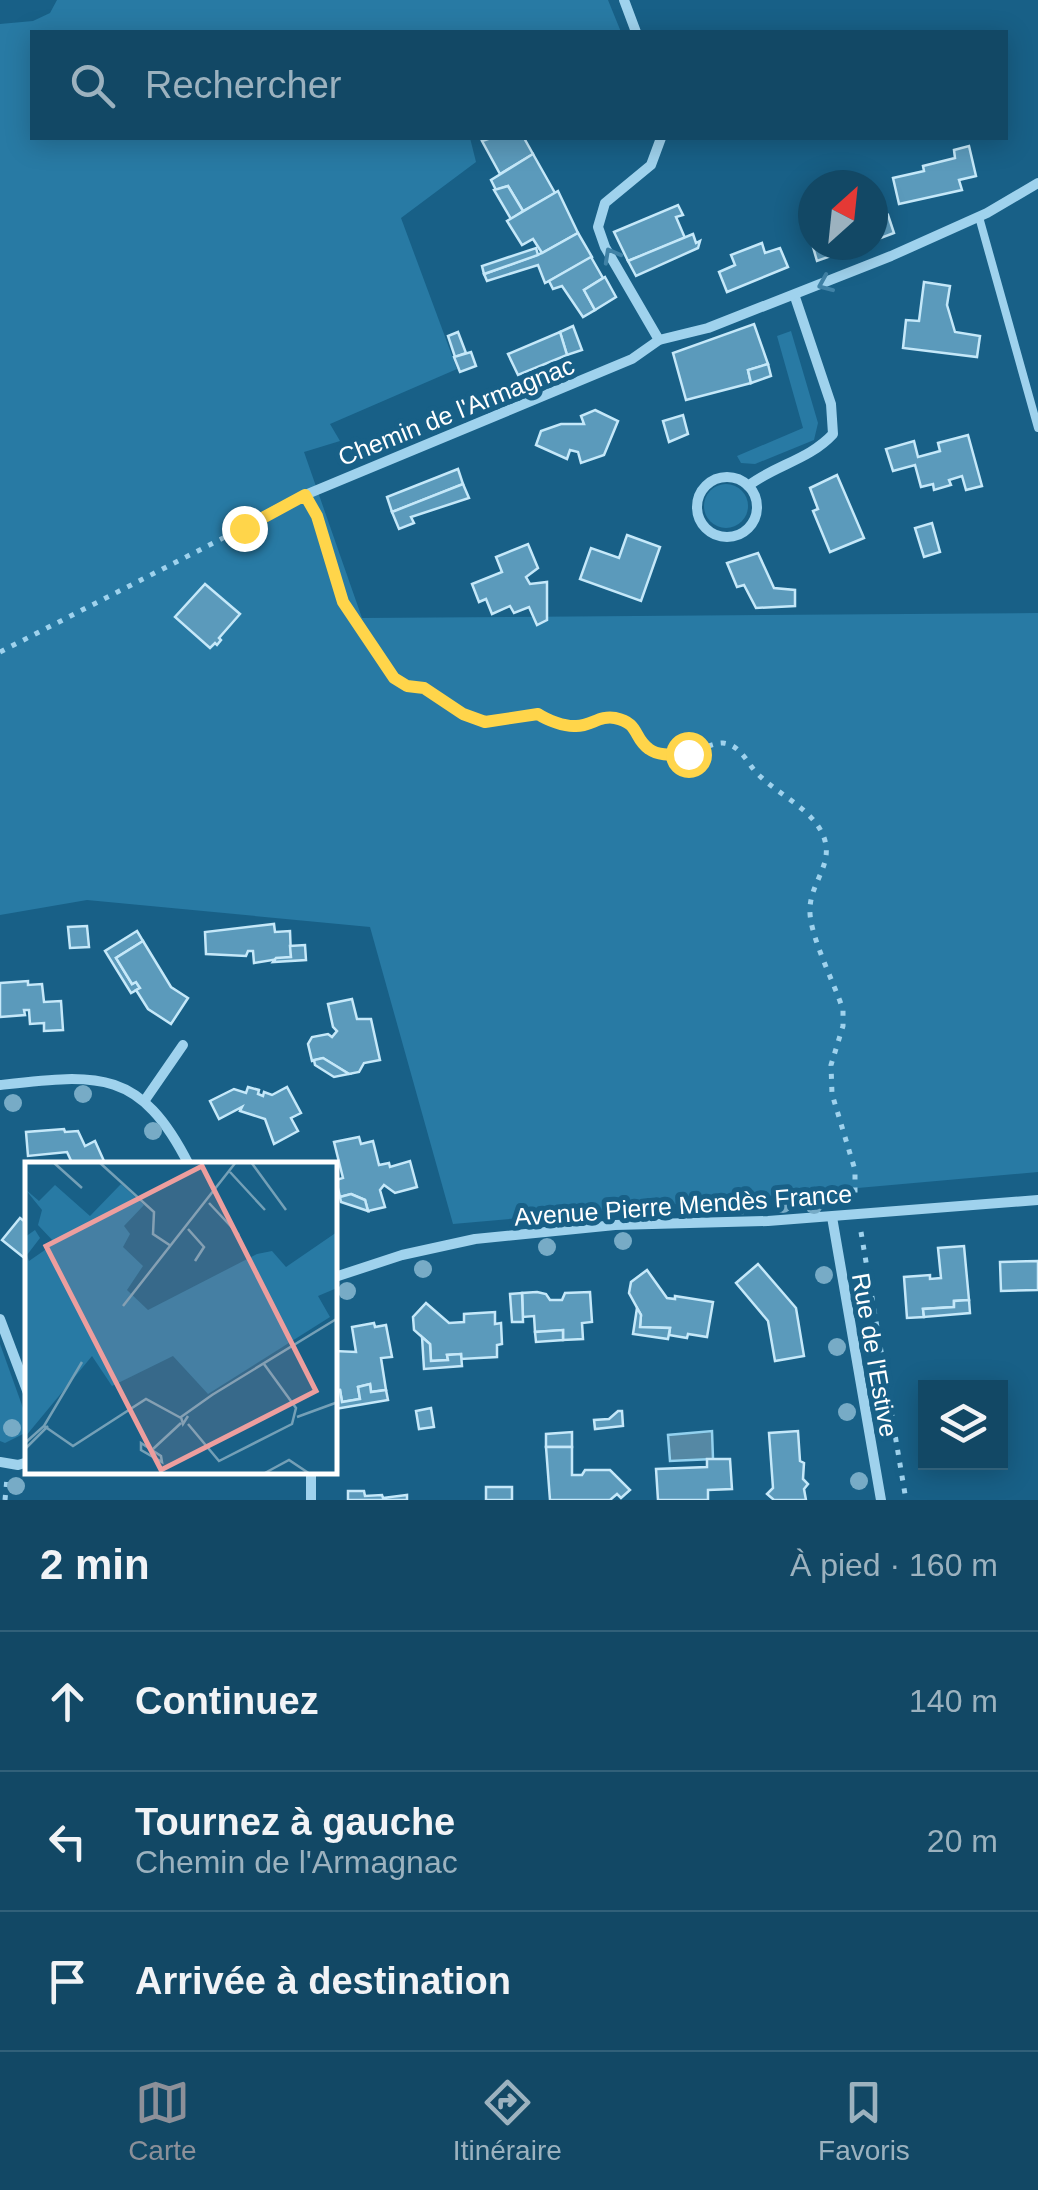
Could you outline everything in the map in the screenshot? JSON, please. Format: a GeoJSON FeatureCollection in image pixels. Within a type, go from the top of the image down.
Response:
{"type":"FeatureCollection","features":[{"type":"Feature","properties":{"kind":"street"},"geometry":{"type":"LineString","coordinates":[[624,0],[635,30]]}},
{"type":"Feature","properties":{"kind":"street"},"geometry":{"type":"LineString","coordinates":[[658,340],[605,247],[598,227],[605,203],[650,166],[661,140]]}},
{"type":"Feature","properties":{"kind":"street","name":"Chemin de l'Armagnac"},"geometry":{"type":"LineString","coordinates":[[244,528],[305,495],[632,360],[658,340],[708,328],[795,296],[979,217],[1038,184]]}},
{"type":"Feature","properties":{"kind":"street"},"geometry":{"type":"LineString","coordinates":[[748,486],[818,450],[833,434],[831,404],[795,296]]}},
{"type":"Feature","properties":{"kind":"street"},"geometry":{"type":"LineString","coordinates":[[725,476],[748,486],[757,510],[748,529],[728,537],[709,531],[697,513],[700,493],[706,484],[725,476]]}},
{"type":"Feature","properties":{"kind":"street"},"geometry":{"type":"LineString","coordinates":[[144,1100],[183,1045]]}},
{"type":"Feature","properties":{"kind":"street"},"geometry":{"type":"LineString","coordinates":[[0,1085],[74,1076],[112,1082],[144,1100],[170,1126],[188,1162]]}},
{"type":"Feature","properties":{"kind":"street","name":"Avenue Pierre Mendès France"},"geometry":{"type":"LineString","coordinates":[[338,1276],[402,1255],[476,1239],[615,1225],[832,1217],[1038,1200]]}},
{"type":"Feature","properties":{"kind":"street","name":"Rue de l'Estive"},"geometry":{"type":"LineString","coordinates":[[832,1217],[881,1500]]}},
{"type":"Feature","properties":{"kind":"street"},"geometry":{"type":"LineString","coordinates":[[0,1319],[23,1366]]}},
{"type":"Feature","properties":{"kind":"street"},"geometry":{"type":"LineString","coordinates":[[0,1462],[25,1463]]}},
{"type":"Feature","properties":{"kind":"lane"},"geometry":{"type":"LineString","coordinates":[[979,217],[1038,428]]}},
{"type":"Feature","properties":{"kind":"path"},"geometry":{"type":"LineString","coordinates":[[305,495],[317,516],[343,602],[394,678],[407,686],[424,688],[463,714],[485,722],[538,714],[577,726],[604,716],[631,723],[648,749],[664,754],[688,754],[728,744],[740,751],[760,777],[814,821],[828,855],[809,911],[844,1010],[831,1065],[832,1094],[855,1170],[853,1190]]}},
{"type":"Feature","properties":{"kind":"path"},"geometry":{"type":"LineString","coordinates":[[0,652],[244,528]]}},
{"type":"Feature","properties":{"kind":"path"},"geometry":{"type":"LineString","coordinates":[[861,1232],[906,1500]]}},
{"type":"Feature","properties":{"kind":"shaded area"},"geometry":{"type":"Polygon","coordinates":[[[57,0],[608,0],[620,30],[30,30],[30,140],[470,140],[476,162],[401,218],[457,369],[330,424],[340,441],[304,452],[362,618],[1038,613],[1038,1172],[453,1224],[370,927],[87,900],[0,915],[0,24],[33,21],[50,13],[57,0]]]}},
{"type":"Feature","properties":{"kind":"shaded area"},"geometry":{"type":"Polygon","coordinates":[[[791,331],[818,423],[814,440],[755,464],[741,463],[737,456],[803,428],[777,336],[791,331]]]}},
{"type":"Feature","properties":{"kind":"shaded area"},"geometry":{"type":"Polygon","coordinates":[[[726,484],[742,490],[748,506],[742,522],[726,528],[710,522],[704,506],[710,490],[726,484]]]}},
{"type":"Feature","properties":{"kind":"shaded area"},"geometry":{"type":"Polygon","coordinates":[[[0,1344],[25,1414],[25,1433],[5,1443],[0,1441],[0,1344]]]}},
{"type":"Feature","properties":{"kind":"shaded area"},"geometry":{"type":"Polygon","coordinates":[[[712,1431],[713,1459],[670,1461],[668,1435],[712,1431]]]}},
{"type":"Feature","properties":{"kind":"building"},"geometry":{"type":"Polygon","coordinates":[[[525,140],[533,154],[500,174],[482,141],[525,140]]]}},
{"type":"Feature","properties":{"kind":"building"},"geometry":{"type":"Polygon","coordinates":[[[969,146],[976,176],[959,180],[962,190],[899,204],[893,178],[955,158],[954,150],[969,146]]]}},
{"type":"Feature","properties":{"kind":"building"},"geometry":{"type":"Polygon","coordinates":[[[533,154],[555,193],[523,211],[508,186],[496,190],[491,180],[533,154]]]}},
{"type":"Feature","properties":{"kind":"building"},"geometry":{"type":"Polygon","coordinates":[[[508,186],[523,211],[511,219],[494,190],[508,186]]]}},
{"type":"Feature","properties":{"kind":"building"},"geometry":{"type":"Polygon","coordinates":[[[558,191],[578,233],[542,253],[533,239],[522,245],[507,221],[558,191]]]}},
{"type":"Feature","properties":{"kind":"building"},"geometry":{"type":"Polygon","coordinates":[[[678,205],[683,215],[676,217],[685,238],[628,261],[614,232],[678,205]]]}},
{"type":"Feature","properties":{"kind":"building"},"geometry":{"type":"Polygon","coordinates":[[[578,233],[592,257],[549,281],[545,283],[538,265],[487,281],[484,274],[542,253],[578,233]]]}},
{"type":"Feature","properties":{"kind":"building"},"geometry":{"type":"Polygon","coordinates":[[[693,234],[696,243],[700,241],[698,248],[636,276],[628,261],[693,234]]]}},
{"type":"Feature","properties":{"kind":"building"},"geometry":{"type":"Polygon","coordinates":[[[762,243],[765,253],[780,248],[788,267],[727,292],[719,272],[735,265],[731,255],[762,243]]]}},
{"type":"Feature","properties":{"kind":"building"},"geometry":{"type":"Polygon","coordinates":[[[536,248],[538,255],[484,274],[482,266],[536,248]]]}},
{"type":"Feature","properties":{"kind":"building"},"geometry":{"type":"Polygon","coordinates":[[[591,257],[603,278],[584,290],[595,310],[583,317],[562,286],[553,289],[549,281],[591,257]]]}},
{"type":"Feature","properties":{"kind":"building"},"geometry":{"type":"Polygon","coordinates":[[[605,277],[616,297],[595,310],[584,290],[605,277]]]}},
{"type":"Feature","properties":{"kind":"building"},"geometry":{"type":"Polygon","coordinates":[[[924,282],[950,286],[947,305],[955,332],[980,336],[977,357],[903,348],[906,320],[919,321],[924,282]]]}},
{"type":"Feature","properties":{"kind":"building"},"geometry":{"type":"Polygon","coordinates":[[[754,324],[768,364],[748,370],[751,383],[686,400],[673,353],[754,324]]]}},
{"type":"Feature","properties":{"kind":"building"},"geometry":{"type":"Polygon","coordinates":[[[573,326],[582,350],[567,355],[560,332],[573,326]]]}},
{"type":"Feature","properties":{"kind":"building"},"geometry":{"type":"Polygon","coordinates":[[[458,332],[466,353],[455,357],[448,336],[458,332]]]}},
{"type":"Feature","properties":{"kind":"building"},"geometry":{"type":"Polygon","coordinates":[[[560,332],[567,355],[518,375],[508,354],[560,332]]]}},
{"type":"Feature","properties":{"kind":"building"},"geometry":{"type":"Polygon","coordinates":[[[471,352],[476,366],[460,372],[454,357],[471,352]]]}},
{"type":"Feature","properties":{"kind":"building"},"geometry":{"type":"Polygon","coordinates":[[[768,364],[771,376],[751,383],[748,370],[768,364]]]}},
{"type":"Feature","properties":{"kind":"building"},"geometry":{"type":"Polygon","coordinates":[[[595,410],[618,421],[604,455],[581,463],[578,452],[570,450],[567,459],[536,445],[541,431],[561,424],[584,424],[581,416],[595,410]]]}},
{"type":"Feature","properties":{"kind":"building"},"geometry":{"type":"Polygon","coordinates":[[[683,415],[688,434],[669,442],[663,421],[683,415]]]}},
{"type":"Feature","properties":{"kind":"building"},"geometry":{"type":"Polygon","coordinates":[[[968,435],[982,486],[966,490],[962,476],[949,480],[951,485],[934,490],[933,484],[921,487],[915,465],[893,471],[886,449],[914,441],[918,457],[940,451],[938,443],[968,435]]]}},
{"type":"Feature","properties":{"kind":"building"},"geometry":{"type":"Polygon","coordinates":[[[458,469],[463,484],[392,512],[387,497],[458,469]]]}},
{"type":"Feature","properties":{"kind":"building"},"geometry":{"type":"Polygon","coordinates":[[[837,475],[864,538],[830,552],[813,511],[818,509],[810,488],[837,475]]]}},
{"type":"Feature","properties":{"kind":"building"},"geometry":{"type":"Polygon","coordinates":[[[463,484],[469,498],[411,517],[414,523],[399,529],[392,512],[463,484]]]}},
{"type":"Feature","properties":{"kind":"building"},"geometry":{"type":"Polygon","coordinates":[[[932,523],[940,552],[924,557],[915,528],[932,523]]]}},
{"type":"Feature","properties":{"kind":"building"},"geometry":{"type":"Polygon","coordinates":[[[627,535],[660,547],[641,601],[580,579],[591,548],[619,558],[627,535]]]}},
{"type":"Feature","properties":{"kind":"building"},"geometry":{"type":"Polygon","coordinates":[[[528,544],[538,568],[526,577],[530,584],[547,582],[547,620],[537,625],[529,607],[514,613],[510,606],[492,614],[486,599],[479,602],[472,584],[502,572],[496,557],[528,544]]]}},
{"type":"Feature","properties":{"kind":"building"},"geometry":{"type":"Polygon","coordinates":[[[758,553],[774,588],[795,590],[795,606],[756,608],[744,585],[737,587],[727,563],[758,553]]]}},
{"type":"Feature","properties":{"kind":"building"},"geometry":{"type":"Polygon","coordinates":[[[205,584],[240,614],[217,645],[210,648],[175,617],[205,584]]]}},
{"type":"Feature","properties":{"kind":"building"},"geometry":{"type":"Polygon","coordinates":[[[274,924],[275,932],[290,931],[291,957],[254,963],[253,951],[246,956],[206,954],[205,932],[274,924]]]}},
{"type":"Feature","properties":{"kind":"building"},"geometry":{"type":"Polygon","coordinates":[[[87,926],[89,947],[70,948],[68,927],[87,926]]]}},
{"type":"Feature","properties":{"kind":"building"},"geometry":{"type":"Polygon","coordinates":[[[137,931],[143,941],[116,958],[132,984],[136,982],[140,988],[131,993],[105,951],[137,931]]]}},
{"type":"Feature","properties":{"kind":"building"},"geometry":{"type":"Polygon","coordinates":[[[143,941],[171,987],[188,998],[171,1024],[148,1009],[136,990],[140,988],[136,982],[132,984],[116,958],[143,941]]]}},
{"type":"Feature","properties":{"kind":"building"},"geometry":{"type":"Polygon","coordinates":[[[305,945],[306,960],[273,962],[276,958],[291,957],[290,946],[305,945]]]}},
{"type":"Feature","properties":{"kind":"building"},"geometry":{"type":"Polygon","coordinates":[[[28,981],[28,985],[42,984],[44,1002],[61,1001],[63,1030],[44,1031],[44,1023],[30,1024],[29,1010],[24,1010],[25,1015],[0,1017],[0,983],[28,981]]]}},
{"type":"Feature","properties":{"kind":"building"},"geometry":{"type":"Polygon","coordinates":[[[352,999],[357,1019],[371,1019],[380,1060],[364,1063],[359,1072],[349,1074],[323,1058],[312,1061],[308,1044],[312,1037],[332,1037],[337,1031],[328,1004],[352,999]]]}},
{"type":"Feature","properties":{"kind":"building"},"geometry":{"type":"Polygon","coordinates":[[[323,1058],[349,1074],[334,1077],[315,1065],[314,1060],[323,1058]]]}},
{"type":"Feature","properties":{"kind":"building"},"geometry":{"type":"Polygon","coordinates":[[[248,1087],[259,1090],[258,1094],[263,1096],[264,1092],[272,1095],[287,1087],[301,1113],[291,1118],[298,1131],[274,1144],[265,1119],[240,1111],[242,1107],[219,1119],[210,1101],[234,1089],[246,1093],[248,1087]]]}},
{"type":"Feature","properties":{"kind":"building"},"geometry":{"type":"Polygon","coordinates":[[[78,1131],[85,1146],[95,1141],[104,1161],[72,1162],[67,1152],[28,1156],[26,1132],[78,1131]]]}},
{"type":"Feature","properties":{"kind":"building"},"geometry":{"type":"Polygon","coordinates":[[[359,1137],[361,1144],[373,1141],[379,1165],[389,1163],[390,1167],[410,1161],[417,1187],[395,1193],[384,1185],[380,1190],[385,1207],[368,1211],[365,1200],[351,1194],[340,1197],[338,1179],[343,1178],[334,1142],[359,1137]]]}},
{"type":"Feature","properties":{"kind":"building"},"geometry":{"type":"Polygon","coordinates":[[[351,1194],[365,1200],[368,1211],[341,1202],[340,1197],[351,1194]]]}},
{"type":"Feature","properties":{"kind":"building"},"geometry":{"type":"Polygon","coordinates":[[[20,1218],[25,1222],[25,1259],[2,1240],[20,1218]]]}},
{"type":"Feature","properties":{"kind":"building"},"geometry":{"type":"Polygon","coordinates":[[[964,1246],[969,1300],[954,1301],[954,1307],[923,1309],[924,1317],[907,1318],[904,1277],[941,1278],[938,1248],[964,1246]]]}},
{"type":"Feature","properties":{"kind":"building"},"geometry":{"type":"Polygon","coordinates":[[[1038,1261],[1038,1290],[1001,1291],[1000,1262],[1038,1261]]]}},
{"type":"Feature","properties":{"kind":"building"},"geometry":{"type":"Polygon","coordinates":[[[758,1264],[796,1308],[804,1356],[775,1361],[768,1321],[736,1283],[758,1264]]]}},
{"type":"Feature","properties":{"kind":"building"},"geometry":{"type":"Polygon","coordinates":[[[647,1270],[667,1298],[713,1302],[707,1337],[688,1334],[687,1338],[669,1335],[670,1328],[640,1327],[641,1315],[629,1293],[631,1282],[647,1270]]]}},
{"type":"Feature","properties":{"kind":"building"},"geometry":{"type":"Polygon","coordinates":[[[590,1292],[592,1322],[582,1323],[583,1339],[563,1340],[563,1330],[535,1332],[534,1316],[523,1317],[522,1293],[546,1294],[550,1300],[562,1300],[565,1293],[590,1292]]]}},
{"type":"Feature","properties":{"kind":"building"},"geometry":{"type":"Polygon","coordinates":[[[522,1293],[523,1322],[512,1322],[510,1294],[522,1293]]]}},
{"type":"Feature","properties":{"kind":"building"},"geometry":{"type":"Polygon","coordinates":[[[969,1300],[970,1313],[924,1317],[923,1309],[954,1307],[954,1301],[969,1300]]]}},
{"type":"Feature","properties":{"kind":"building"},"geometry":{"type":"Polygon","coordinates":[[[426,1303],[449,1323],[464,1322],[464,1314],[495,1312],[495,1324],[501,1323],[502,1344],[497,1345],[497,1357],[461,1359],[461,1354],[431,1361],[430,1344],[414,1330],[413,1317],[426,1303]]]}},
{"type":"Feature","properties":{"kind":"building"},"geometry":{"type":"Polygon","coordinates":[[[637,1308],[640,1327],[670,1328],[668,1339],[633,1334],[637,1308]]]}},
{"type":"Feature","properties":{"kind":"building"},"geometry":{"type":"Polygon","coordinates":[[[386,1325],[392,1357],[381,1358],[386,1390],[371,1392],[370,1384],[358,1387],[360,1399],[342,1402],[338,1390],[338,1351],[356,1352],[352,1327],[386,1325]]]}},
{"type":"Feature","properties":{"kind":"building"},"geometry":{"type":"Polygon","coordinates":[[[563,1330],[563,1340],[536,1342],[535,1332],[563,1330]]]}},
{"type":"Feature","properties":{"kind":"building"},"geometry":{"type":"Polygon","coordinates":[[[422,1337],[430,1344],[431,1361],[461,1354],[462,1366],[424,1369],[422,1337]]]}},
{"type":"Feature","properties":{"kind":"building"},"geometry":{"type":"Polygon","coordinates":[[[370,1384],[371,1392],[386,1390],[388,1400],[338,1408],[338,1390],[342,1402],[360,1399],[358,1387],[370,1384]]]}},
{"type":"Feature","properties":{"kind":"building"},"geometry":{"type":"Polygon","coordinates":[[[431,1408],[434,1427],[419,1429],[416,1411],[431,1408]]]}},
{"type":"Feature","properties":{"kind":"building"},"geometry":{"type":"Polygon","coordinates":[[[622,1411],[623,1426],[595,1429],[594,1420],[609,1419],[622,1411]]]}},
{"type":"Feature","properties":{"kind":"building"},"geometry":{"type":"Polygon","coordinates":[[[798,1431],[803,1479],[808,1484],[804,1489],[806,1500],[774,1500],[767,1494],[773,1488],[769,1433],[798,1431]]]}},
{"type":"Feature","properties":{"kind":"building"},"geometry":{"type":"Polygon","coordinates":[[[572,1432],[572,1447],[546,1447],[546,1434],[572,1432]]]}},
{"type":"Feature","properties":{"kind":"building"},"geometry":{"type":"Polygon","coordinates":[[[546,1447],[572,1447],[572,1475],[582,1475],[585,1470],[610,1470],[630,1490],[621,1498],[617,1494],[610,1500],[550,1500],[546,1447]]]}},
{"type":"Feature","properties":{"kind":"building"},"geometry":{"type":"Polygon","coordinates":[[[707,1459],[730,1459],[732,1489],[708,1490],[708,1500],[658,1500],[656,1469],[707,1467],[707,1459]]]}},
{"type":"Feature","properties":{"kind":"building"},"geometry":{"type":"Polygon","coordinates":[[[486,1487],[512,1487],[512,1500],[486,1500],[486,1487]]]}},
{"type":"Feature","properties":{"kind":"building"},"geometry":{"type":"Polygon","coordinates":[[[348,1491],[364,1491],[365,1496],[383,1498],[407,1495],[407,1500],[348,1500],[348,1491]]]}},
{"type":"Feature","properties":{"kind":"route"},"geometry":{"type":"LineString","coordinates":[[244,528],[305,495],[317,516],[343,602],[394,678],[407,686],[424,688],[463,714],[485,722],[538,714],[577,726],[604,716],[619,718],[631,723],[648,749],[688,754]]}}]}
